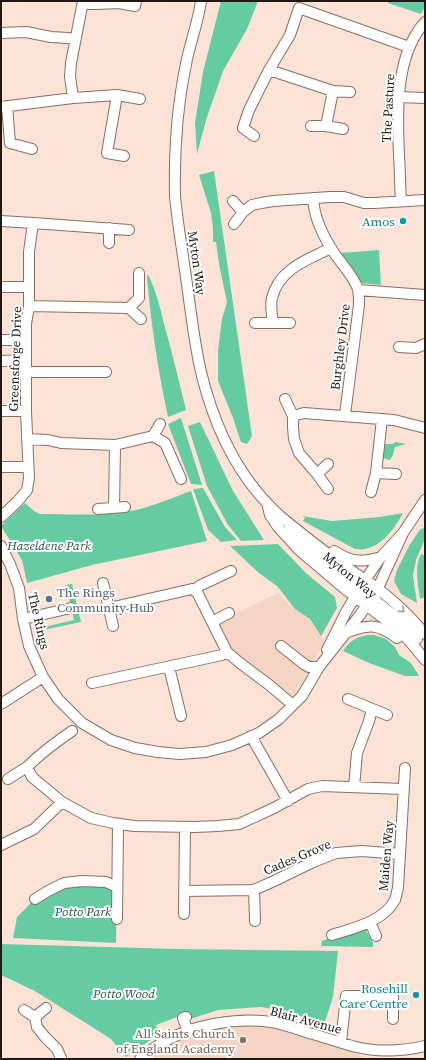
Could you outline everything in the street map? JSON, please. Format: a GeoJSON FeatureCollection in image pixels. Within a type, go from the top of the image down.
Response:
{"type":"FeatureCollection","features":[{"type":"Feature","properties":{"kind":"street"},"geometry":{"type":"LineString","coordinates":[[73,98],[70,76],[71,63],[83,2],[96,4],[119,3],[135,6],[136,1]]}},
{"type":"Feature","properties":{"kind":"street","name":"Myton Way"},"geometry":{"type":"LineString","coordinates":[[205,1],[200,6],[186,64],[179,107],[174,171],[176,211],[196,345],[208,398],[227,446],[251,485],[267,504],[281,517],[331,556],[412,644],[425,661]]}},
{"type":"Feature","properties":{"kind":"street"},"geometry":{"type":"LineString","coordinates":[[254,136],[243,128],[249,110],[269,70],[290,35],[300,5],[409,47]]}},
{"type":"Feature","properties":{"kind":"street","name":"The Pasture"},"geometry":{"type":"LineString","coordinates":[[401,201],[398,133],[399,87],[409,47],[419,28],[425,22]]}},
{"type":"Feature","properties":{"kind":"street"},"geometry":{"type":"LineString","coordinates":[[1,34],[26,32],[51,37],[75,39]]}},
{"type":"Feature","properties":{"kind":"street"},"geometry":{"type":"LineString","coordinates":[[269,70],[333,91],[350,92]]}},
{"type":"Feature","properties":{"kind":"street"},"geometry":{"type":"LineString","coordinates":[[326,126],[333,91]]}},
{"type":"Feature","properties":{"kind":"street"},"geometry":{"type":"LineString","coordinates":[[117,95],[108,153],[124,156]]}},
{"type":"Feature","properties":{"kind":"street"},"geometry":{"type":"LineString","coordinates":[[32,149],[10,143],[4,107],[73,98],[117,95],[140,99]]}},
{"type":"Feature","properties":{"kind":"street"},"geometry":{"type":"LineString","coordinates":[[399,97],[425,98]]}},
{"type":"Feature","properties":{"kind":"street"},"geometry":{"type":"LineString","coordinates":[[311,126],[326,126],[343,129]]}},
{"type":"Feature","properties":{"kind":"street"},"geometry":{"type":"LineString","coordinates":[[234,224],[243,212],[252,205],[261,203],[313,198],[344,197],[374,203],[425,200]]}},
{"type":"Feature","properties":{"kind":"street","name":"Burghley Drive"},"geometry":{"type":"LineString","coordinates":[[313,198],[317,220],[331,248],[345,266],[358,290],[359,305],[345,415]]}},
{"type":"Feature","properties":{"kind":"street"},"geometry":{"type":"LineString","coordinates":[[233,202],[243,212]]}},
{"type":"Feature","properties":{"kind":"street"},"geometry":{"type":"LineString","coordinates":[[1,221],[129,230]]}},
{"type":"Feature","properties":{"kind":"street","name":"Greensforge Drive"},"geometry":{"type":"LineString","coordinates":[[1,517],[17,502],[26,490],[28,478],[26,324],[29,306],[29,252],[33,223]]}},
{"type":"Feature","properties":{"kind":"street"},"geometry":{"type":"LineString","coordinates":[[108,243],[109,228]]}},
{"type":"Feature","properties":{"kind":"street"},"geometry":{"type":"LineString","coordinates":[[272,323],[272,299],[278,282],[293,267],[331,248]]}},
{"type":"Feature","properties":{"kind":"street"},"geometry":{"type":"LineString","coordinates":[[129,308],[139,298],[139,273]]}},
{"type":"Feature","properties":{"kind":"street"},"geometry":{"type":"LineString","coordinates":[[1,287],[29,287]]}},
{"type":"Feature","properties":{"kind":"street"},"geometry":{"type":"LineString","coordinates":[[358,290],[425,295]]}},
{"type":"Feature","properties":{"kind":"street"},"geometry":{"type":"LineString","coordinates":[[29,306],[129,308],[141,319]]}},
{"type":"Feature","properties":{"kind":"street"},"geometry":{"type":"LineString","coordinates":[[255,323],[290,323]]}},
{"type":"Feature","properties":{"kind":"street"},"geometry":{"type":"LineString","coordinates":[[1,340],[26,340]]}},
{"type":"Feature","properties":{"kind":"street"},"geometry":{"type":"LineString","coordinates":[[399,347],[420,346]]}},
{"type":"Feature","properties":{"kind":"street"},"geometry":{"type":"LineString","coordinates":[[1,361],[26,360]]}},
{"type":"Feature","properties":{"kind":"street"},"geometry":{"type":"LineString","coordinates":[[26,372],[106,372]]}},
{"type":"Feature","properties":{"kind":"street"},"geometry":{"type":"LineString","coordinates":[[285,398],[293,416],[294,439],[299,453],[328,489]]}},
{"type":"Feature","properties":{"kind":"street"},"geometry":{"type":"LineString","coordinates":[[1,411],[26,411]]}},
{"type":"Feature","properties":{"kind":"street"},"geometry":{"type":"LineString","coordinates":[[293,416],[304,413],[345,415],[394,420],[425,428]]}},
{"type":"Feature","properties":{"kind":"street"},"geometry":{"type":"LineString","coordinates":[[371,492],[376,473],[382,419]]}},
{"type":"Feature","properties":{"kind":"street"},"geometry":{"type":"LineString","coordinates":[[153,436],[160,424]]}},
{"type":"Feature","properties":{"kind":"street"},"geometry":{"type":"LineString","coordinates":[[27,439],[48,440],[61,443],[115,445],[153,436],[165,443],[181,479]]}},
{"type":"Feature","properties":{"kind":"street"},"geometry":{"type":"LineString","coordinates":[[114,508],[115,445]]}},
{"type":"Feature","properties":{"kind":"street"},"geometry":{"type":"LineString","coordinates":[[317,474],[328,464]]}},
{"type":"Feature","properties":{"kind":"street"},"geometry":{"type":"LineString","coordinates":[[1,467],[28,467]]}},
{"type":"Feature","properties":{"kind":"street"},"geometry":{"type":"LineString","coordinates":[[376,473],[396,474]]}},
{"type":"Feature","properties":{"kind":"street"},"geometry":{"type":"LineString","coordinates":[[365,592],[381,557],[421,514],[425,500]]}},
{"type":"Feature","properties":{"kind":"street","name":"Myton Way"},"geometry":{"type":"LineString","coordinates":[[267,504],[270,515],[289,541],[315,565],[346,589],[365,592],[414,621],[425,634]]}},
{"type":"Feature","properties":{"kind":"street"},"geometry":{"type":"LineString","coordinates":[[98,509],[125,507]]}},
{"type":"Feature","properties":{"kind":"street"},"geometry":{"type":"LineString","coordinates":[[281,517],[296,537],[402,622],[418,640],[425,655]]}},
{"type":"Feature","properties":{"kind":"street"},"geometry":{"type":"LineString","coordinates":[[365,592],[384,572],[403,534]]}},
{"type":"Feature","properties":{"kind":"street"},"geometry":{"type":"LineString","coordinates":[[306,536],[319,541],[344,557],[354,560],[371,560],[381,557]]}},
{"type":"Feature","properties":{"kind":"street","name":"The Rings"},"geometry":{"type":"LineString","coordinates":[[1,546],[10,564],[18,588],[29,646],[43,677],[58,699],[82,723],[111,740],[135,748],[165,753],[180,754],[206,752],[232,746],[259,733],[279,719],[302,696],[319,667],[346,612],[365,592]]}},
{"type":"Feature","properties":{"kind":"street"},"geometry":{"type":"LineString","coordinates":[[194,591],[200,586],[231,571]]}},
{"type":"Feature","properties":{"kind":"street"},"geometry":{"type":"LineString","coordinates":[[103,583],[113,626]]}},
{"type":"Feature","properties":{"kind":"street"},"geometry":{"type":"LineString","coordinates":[[109,608],[192,589],[197,592],[228,652],[293,705]]}},
{"type":"Feature","properties":{"kind":"street","name":"The Rings"},"geometry":{"type":"LineString","coordinates":[[319,667],[346,632],[365,592]]}},
{"type":"Feature","properties":{"kind":"street"},"geometry":{"type":"LineString","coordinates":[[23,619],[71,608]]}},
{"type":"Feature","properties":{"kind":"street"},"geometry":{"type":"LineString","coordinates":[[212,622],[229,613]]}},
{"type":"Feature","properties":{"kind":"street"},"geometry":{"type":"LineString","coordinates":[[346,632],[365,626],[381,627],[398,638],[412,653],[425,661]]}},
{"type":"Feature","properties":{"kind":"street"},"geometry":{"type":"LineString","coordinates":[[281,646],[309,667],[319,667]]}},
{"type":"Feature","properties":{"kind":"street"},"geometry":{"type":"LineString","coordinates":[[92,683],[222,655],[228,652]]}},
{"type":"Feature","properties":{"kind":"street"},"geometry":{"type":"LineString","coordinates":[[169,667],[182,703],[181,716]]}},
{"type":"Feature","properties":{"kind":"street"},"geometry":{"type":"LineString","coordinates":[[1,704],[43,677]]}},
{"type":"Feature","properties":{"kind":"street"},"geometry":{"type":"LineString","coordinates":[[348,699],[387,714]]}},
{"type":"Feature","properties":{"kind":"street"},"geometry":{"type":"LineString","coordinates":[[354,787],[357,753],[372,709]]}},
{"type":"Feature","properties":{"kind":"street"},"geometry":{"type":"LineString","coordinates":[[8,779],[27,767],[38,756],[72,731]]}},
{"type":"Feature","properties":{"kind":"street"},"geometry":{"type":"LineString","coordinates":[[251,736],[288,801]]}},
{"type":"Feature","properties":{"kind":"street"},"geometry":{"type":"LineString","coordinates":[[27,767],[32,777],[62,802],[91,818],[134,826],[185,827],[239,824],[288,801],[308,789],[322,786],[404,789]]}},
{"type":"Feature","properties":{"kind":"street","name":"Maiden Way"},"geometry":{"type":"LineString","coordinates":[[332,935],[358,927],[384,914],[395,899],[398,888],[405,768]]}},
{"type":"Feature","properties":{"kind":"street"},"geometry":{"type":"LineString","coordinates":[[1,845],[34,829],[62,802]]}},
{"type":"Feature","properties":{"kind":"street"},"geometry":{"type":"LineString","coordinates":[[117,919],[118,824]]}},
{"type":"Feature","properties":{"kind":"street"},"geometry":{"type":"LineString","coordinates":[[184,914],[185,827]]}},
{"type":"Feature","properties":{"kind":"street","name":"Cades Grove"},"geometry":{"type":"LineString","coordinates":[[184,891],[254,890],[313,862],[336,853],[362,851],[400,854]]}},
{"type":"Feature","properties":{"kind":"street"},"geometry":{"type":"LineString","coordinates":[[36,899],[64,883],[82,881],[106,882],[117,888]]}},
{"type":"Feature","properties":{"kind":"street","name":"Cades Grove"},"geometry":{"type":"LineString","coordinates":[[254,890],[255,921]]}},
{"type":"Feature","properties":{"kind":"street"},"geometry":{"type":"LineString","coordinates":[[370,922],[376,936]]}},
{"type":"Feature","properties":{"kind":"street"},"geometry":{"type":"LineString","coordinates":[[341,1042],[346,996],[393,996],[393,1019]]}},
{"type":"Feature","properties":{"kind":"street"},"geometry":{"type":"LineString","coordinates":[[35,1017],[46,1008]]}},
{"type":"Feature","properties":{"kind":"street"},"geometry":{"type":"LineString","coordinates":[[24,1010],[35,1017],[37,1027],[57,1049],[61,1058],[60,1059]]}},
{"type":"Feature","properties":{"kind":"street"},"geometry":{"type":"LineString","coordinates":[[186,1017],[183,1018],[188,1032]]}},
{"type":"Feature","properties":{"kind":"street","name":"Blair Avenue"},"geometry":{"type":"LineString","coordinates":[[140,1059],[160,1044],[200,1027],[244,1021],[271,1022],[377,1054],[425,1046]]}},
{"type":"Feature","properties":{"kind":"shaded area"},"geometry":{"type":"Polygon","coordinates":[[[278,593],[290,605],[309,619],[325,642],[291,700],[229,649],[217,623],[278,593]]]}},
{"type":"Feature","properties":{"kind":"shaded area","name":"All Saints Church of England Academy"},"geometry":{"type":"Polygon","coordinates":[[[236,1023],[270,1027],[372,1059],[146,1059],[162,1047],[193,1031],[236,1023]]]}},
{"type":"Feature","properties":{"kind":"green space"},"geometry":{"type":"Polygon","coordinates":[[[221,1],[258,1],[247,29],[223,71],[206,120],[197,154],[195,123],[203,72],[221,1]]]}},
{"type":"Feature","properties":{"kind":"green space"},"geometry":{"type":"Polygon","coordinates":[[[388,1],[425,1],[425,8],[421,14],[388,3],[388,1]]]}},
{"type":"Feature","properties":{"kind":"green space"},"geometry":{"type":"Polygon","coordinates":[[[214,171],[252,436],[247,444],[241,442],[218,381],[218,350],[222,319],[227,302],[216,242],[213,242],[211,213],[199,175],[214,171]]]}},
{"type":"Feature","properties":{"kind":"green space"},"geometry":{"type":"Polygon","coordinates":[[[379,250],[381,285],[360,283],[354,270],[341,253],[379,250]]]}},
{"type":"Feature","properties":{"kind":"green space"},"geometry":{"type":"Polygon","coordinates":[[[148,274],[160,307],[186,410],[168,417],[153,330],[147,277],[148,274]]]}},
{"type":"Feature","properties":{"kind":"green space"},"geometry":{"type":"Polygon","coordinates":[[[181,418],[202,485],[191,484],[168,424],[181,418]]]}},
{"type":"Feature","properties":{"kind":"green space"},"geometry":{"type":"Polygon","coordinates":[[[200,422],[233,491],[264,540],[241,541],[228,525],[207,486],[188,426],[200,422]]]}},
{"type":"Feature","properties":{"kind":"green space"},"geometry":{"type":"Polygon","coordinates":[[[396,442],[406,444],[395,447],[390,460],[382,458],[383,444],[392,444],[396,442]]]}},
{"type":"Feature","properties":{"kind":"green space"},"geometry":{"type":"Polygon","coordinates":[[[203,488],[225,527],[237,540],[221,542],[208,530],[193,489],[203,488]]]}},
{"type":"Feature","properties":{"kind":"green space","name":"Hazeldene Park"},"geometry":{"type":"Polygon","coordinates":[[[191,491],[207,541],[92,565],[27,583],[22,560],[1,526],[25,503],[40,514],[115,513],[143,508],[191,491]]]}},
{"type":"Feature","properties":{"kind":"green space"},"geometry":{"type":"Polygon","coordinates":[[[403,513],[387,536],[377,544],[363,549],[355,549],[303,521],[305,518],[302,516],[332,521],[380,517],[403,513]]]}},
{"type":"Feature","properties":{"kind":"green space"},"geometry":{"type":"Polygon","coordinates":[[[425,528],[425,539],[416,560],[413,576],[417,603],[401,594],[394,581],[397,570],[409,546],[419,531],[425,528]]]}},
{"type":"Feature","properties":{"kind":"green space"},"geometry":{"type":"Polygon","coordinates":[[[278,544],[306,573],[335,597],[337,608],[321,636],[310,619],[295,609],[277,586],[259,573],[230,546],[278,544]]]}},
{"type":"Feature","properties":{"kind":"green space"},"geometry":{"type":"Polygon","coordinates":[[[421,554],[425,556],[425,597],[420,599],[417,570],[421,554]]]}},
{"type":"Feature","properties":{"kind":"green space"},"geometry":{"type":"Polygon","coordinates":[[[72,584],[81,622],[38,631],[36,622],[39,621],[40,628],[74,620],[66,585],[72,584]]]}},
{"type":"Feature","properties":{"kind":"green space"},"geometry":{"type":"Polygon","coordinates":[[[367,635],[374,635],[386,639],[395,647],[399,655],[411,663],[419,676],[405,676],[369,663],[343,651],[353,640],[367,635]]]}},
{"type":"Feature","properties":{"kind":"green space","name":"Potto Park"},"geometry":{"type":"Polygon","coordinates":[[[64,883],[117,887],[116,943],[13,938],[17,917],[35,899],[64,883]]]}},
{"type":"Feature","properties":{"kind":"green space"},"geometry":{"type":"Polygon","coordinates":[[[366,930],[373,943],[373,947],[321,946],[322,941],[335,936],[366,930]]]}},
{"type":"Feature","properties":{"kind":"green space","name":"Potto Wood"},"geometry":{"type":"Polygon","coordinates":[[[1,944],[178,949],[338,951],[333,997],[324,1025],[297,1015],[261,1007],[218,1010],[187,1020],[185,1014],[156,1025],[159,1034],[126,1057],[111,1039],[35,991],[1,975],[1,944]]]}},
{"type":"Feature","properties":{"kind":"place","name":"Amos"},"geometry":{"type":"Point","coordinates":[403,221]}},
{"type":"Feature","properties":{"kind":"place","name":"The Rings Community Hub"},"geometry":{"type":"Point","coordinates":[49,599]}},
{"type":"Feature","properties":{"kind":"place","name":"Rosehill Care Centre"},"geometry":{"type":"Point","coordinates":[416,995]}},
{"type":"Feature","properties":{"kind":"place","name":"All Saints Church of England Academy"},"geometry":{"type":"Point","coordinates":[243,1040]}}]}
